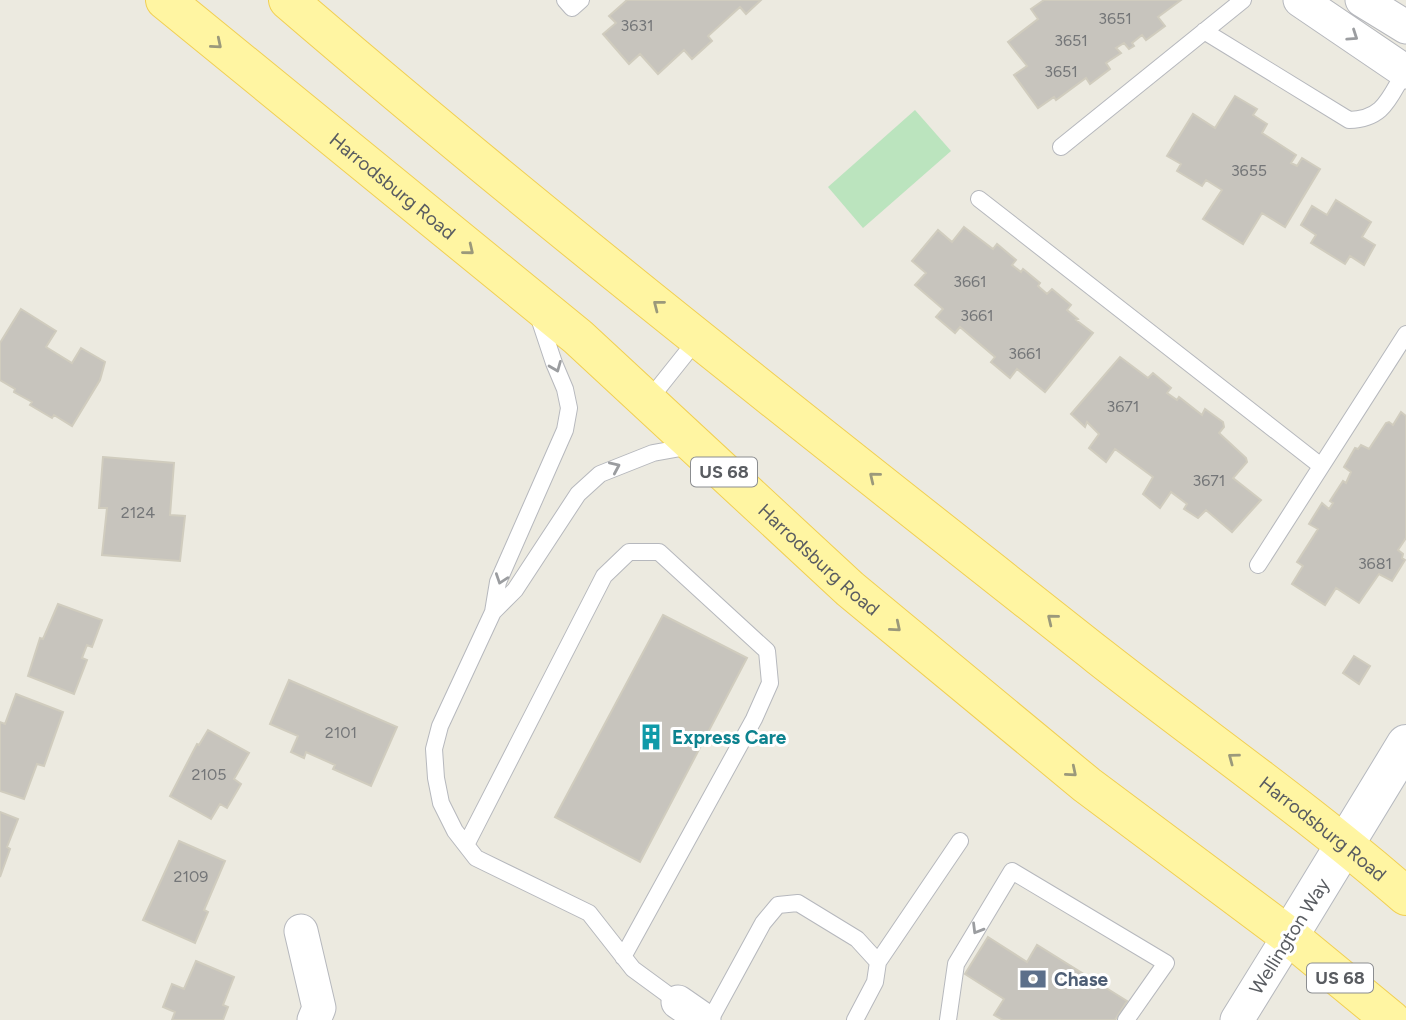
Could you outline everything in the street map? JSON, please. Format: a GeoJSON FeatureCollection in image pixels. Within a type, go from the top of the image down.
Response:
{"type":"FeatureCollection","features":[{"type":"Feature","properties":{"kind":"main road","name":"Harrodsburg Road"},"geometry":{"type":"LineString","coordinates":[[165,0],[578,337],[850,589],[1087,785],[1289,936],[1391,1020]]}},
{"type":"Feature","properties":{"kind":"main road","name":"Harrodsburg Road"},"geometry":{"type":"LineString","coordinates":[[289,0],[486,168],[1103,659],[1346,844],[1406,896]]}},
{"type":"Feature","properties":{"kind":"street"},"geometry":{"type":"LineString","coordinates":[[1300,0],[1406,71]]}},
{"type":"Feature","properties":{"kind":"street"},"geometry":{"type":"LineString","coordinates":[[1363,0],[1406,27]]}},
{"type":"Feature","properties":{"kind":"street","name":"Wellington Way"},"geometry":{"type":"LineString","coordinates":[[1237,1020],[1406,744]]}},
{"type":"Feature","properties":{"kind":"street"},"geometry":{"type":"LineString","coordinates":[[300,931],[319,1008],[314,1020]]}},
{"type":"Feature","properties":{"kind":"lane"},"geometry":{"type":"LineString","coordinates":[[565,0],[572,8],[581,0]]}},
{"type":"Feature","properties":{"kind":"lane"},"geometry":{"type":"LineString","coordinates":[[1061,147],[1243,0]]}},
{"type":"Feature","properties":{"kind":"lane"},"geometry":{"type":"LineString","coordinates":[[1204,32],[1349,120],[1365,120],[1380,113],[1406,71]]}},
{"type":"Feature","properties":{"kind":"lane"},"geometry":{"type":"LineString","coordinates":[[979,199],[1321,466]]}},
{"type":"Feature","properties":{"kind":"lane"},"geometry":{"type":"LineString","coordinates":[[535,302],[569,408],[565,429],[498,582],[493,612],[440,726],[434,748],[441,803],[455,831],[477,858],[589,913],[634,969],[691,1011]]}},
{"type":"Feature","properties":{"kind":"lane"},"geometry":{"type":"LineString","coordinates":[[1258,565],[1406,334]]}},
{"type":"Feature","properties":{"kind":"lane"},"geometry":{"type":"LineString","coordinates":[[647,402],[699,337]]}},
{"type":"Feature","properties":{"kind":"lane"},"geometry":{"type":"LineString","coordinates":[[493,612],[515,590],[578,494],[600,474],[653,453],[694,445]]}},
{"type":"Feature","properties":{"kind":"lane"},"geometry":{"type":"LineString","coordinates":[[466,845],[604,576],[629,552],[659,552],[767,651],[770,683],[754,719],[623,957]]}},
{"type":"Feature","properties":{"kind":"lane"},"geometry":{"type":"LineString","coordinates":[[855,1020],[875,982],[878,962],[960,841]]}},
{"type":"Feature","properties":{"kind":"lane"},"geometry":{"type":"LineString","coordinates":[[948,1020],[956,964],[1012,871],[1166,963],[1126,1020]]}},
{"type":"Feature","properties":{"kind":"lane"},"geometry":{"type":"LineString","coordinates":[[710,1020],[763,923],[778,905],[798,904],[857,939],[878,962]]}},
{"type":"Feature","properties":{"kind":"green space"},"geometry":{"type":"Polygon","coordinates":[[[915,110],[951,151],[863,228],[828,187],[915,110]]]}},
{"type":"Feature","properties":{"kind":"building"},"geometry":{"type":"Polygon","coordinates":[[[627,0],[761,0],[746,14],[740,7],[708,36],[712,41],[692,59],[684,50],[658,74],[640,54],[629,64],[603,34],[616,23],[609,16],[627,0]]]}},
{"type":"Feature","properties":{"kind":"building"},"geometry":{"type":"Polygon","coordinates":[[[1044,0],[1181,0],[1158,17],[1165,26],[1146,40],[1142,35],[1129,49],[1124,43],[1116,48],[1121,53],[1106,63],[1110,69],[1090,84],[1086,78],[1056,100],[1054,97],[1038,108],[1014,75],[1027,66],[1008,42],[1038,19],[1031,9],[1044,0]]]}},
{"type":"Feature","properties":{"kind":"building"},"geometry":{"type":"Polygon","coordinates":[[[1235,96],[1257,109],[1253,115],[1267,124],[1262,133],[1296,155],[1291,163],[1297,166],[1302,158],[1320,169],[1285,227],[1262,213],[1243,244],[1203,219],[1222,190],[1206,180],[1202,186],[1177,171],[1181,164],[1167,156],[1193,114],[1215,128],[1235,96]]]}},
{"type":"Feature","properties":{"kind":"building"},"geometry":{"type":"Polygon","coordinates":[[[1336,200],[1371,222],[1362,237],[1375,245],[1364,265],[1350,256],[1345,264],[1311,243],[1316,235],[1301,225],[1312,206],[1327,215],[1336,200]]]}},
{"type":"Feature","properties":{"kind":"building"},"geometry":{"type":"Polygon","coordinates":[[[964,227],[993,249],[997,244],[1016,260],[1012,265],[1021,272],[1023,269],[1040,283],[1038,286],[1047,294],[1052,289],[1071,305],[1067,310],[1078,319],[1076,320],[1093,333],[1045,392],[1017,369],[1010,378],[991,362],[995,357],[960,327],[955,333],[936,317],[943,309],[915,285],[926,273],[912,261],[938,230],[952,242],[964,227]]]}},
{"type":"Feature","properties":{"kind":"building"},"geometry":{"type":"Polygon","coordinates":[[[21,309],[56,331],[46,347],[72,363],[81,348],[105,362],[100,380],[72,426],[30,405],[32,402],[0,380],[0,343],[21,309]]]}},
{"type":"Feature","properties":{"kind":"building"},"geometry":{"type":"Polygon","coordinates":[[[1120,357],[1148,378],[1153,373],[1171,388],[1167,393],[1177,400],[1179,397],[1202,415],[1205,409],[1223,422],[1224,427],[1219,433],[1247,462],[1233,478],[1261,500],[1232,532],[1206,510],[1198,518],[1184,509],[1187,504],[1171,492],[1160,508],[1143,494],[1153,477],[1115,449],[1106,462],[1089,448],[1099,434],[1087,422],[1085,427],[1071,414],[1120,357]]]}},
{"type":"Feature","properties":{"kind":"building"},"geometry":{"type":"Polygon","coordinates":[[[1401,412],[1406,416],[1406,538],[1398,550],[1405,560],[1392,581],[1379,574],[1359,603],[1336,588],[1325,605],[1292,584],[1303,566],[1297,562],[1318,529],[1309,524],[1322,503],[1329,509],[1333,503],[1330,501],[1343,481],[1346,483],[1351,472],[1344,467],[1355,448],[1358,449],[1361,445],[1369,449],[1386,423],[1393,425],[1401,412]]]}},
{"type":"Feature","properties":{"kind":"building"},"geometry":{"type":"Polygon","coordinates":[[[103,457],[174,463],[170,515],[185,516],[180,561],[102,555],[107,508],[99,508],[103,457]]]}},
{"type":"Feature","properties":{"kind":"building"},"geometry":{"type":"Polygon","coordinates":[[[58,604],[102,620],[92,647],[87,645],[82,658],[87,660],[74,694],[28,676],[40,638],[43,639],[58,604]]]}},
{"type":"Feature","properties":{"kind":"building","name":"Express Care"},"geometry":{"type":"Polygon","coordinates":[[[663,615],[747,658],[640,862],[555,817],[663,615]]]}},
{"type":"Feature","properties":{"kind":"building"},"geometry":{"type":"Polygon","coordinates":[[[1354,656],[1370,666],[1359,684],[1343,673],[1354,656]]]}},
{"type":"Feature","properties":{"kind":"building"},"geometry":{"type":"Polygon","coordinates":[[[289,680],[397,727],[371,786],[333,769],[335,765],[306,752],[304,758],[291,752],[298,736],[270,724],[289,680]]]}},
{"type":"Feature","properties":{"kind":"building"},"geometry":{"type":"Polygon","coordinates":[[[16,694],[63,712],[44,766],[37,764],[24,799],[0,791],[0,722],[5,724],[16,694]]]}},
{"type":"Feature","properties":{"kind":"building"},"geometry":{"type":"Polygon","coordinates":[[[208,730],[249,753],[234,779],[241,784],[227,808],[220,804],[211,819],[170,796],[197,744],[199,745],[208,730]]]}},
{"type":"Feature","properties":{"kind":"building"},"geometry":{"type":"Polygon","coordinates":[[[0,812],[18,819],[7,847],[10,849],[0,877],[0,812]]]}},
{"type":"Feature","properties":{"kind":"building"},"geometry":{"type":"Polygon","coordinates":[[[179,841],[225,861],[204,910],[208,912],[195,943],[143,920],[179,841]]]}},
{"type":"Feature","properties":{"kind":"building","name":"Chase"},"geometry":{"type":"Polygon","coordinates":[[[988,937],[1027,962],[1037,945],[1127,1001],[1115,1020],[1003,1020],[994,1015],[1004,999],[965,974],[988,937]]]}},
{"type":"Feature","properties":{"kind":"building"},"geometry":{"type":"Polygon","coordinates":[[[196,961],[234,977],[223,1005],[228,1007],[223,1020],[172,1020],[175,1012],[163,1007],[172,984],[184,989],[196,961]]]}},
{"type":"Feature","properties":{"kind":"place","name":"Express Care"},"geometry":{"type":"Point","coordinates":[651,737]}},
{"type":"Feature","properties":{"kind":"place","name":"Chase"},"geometry":{"type":"Point","coordinates":[1033,979]}}]}
